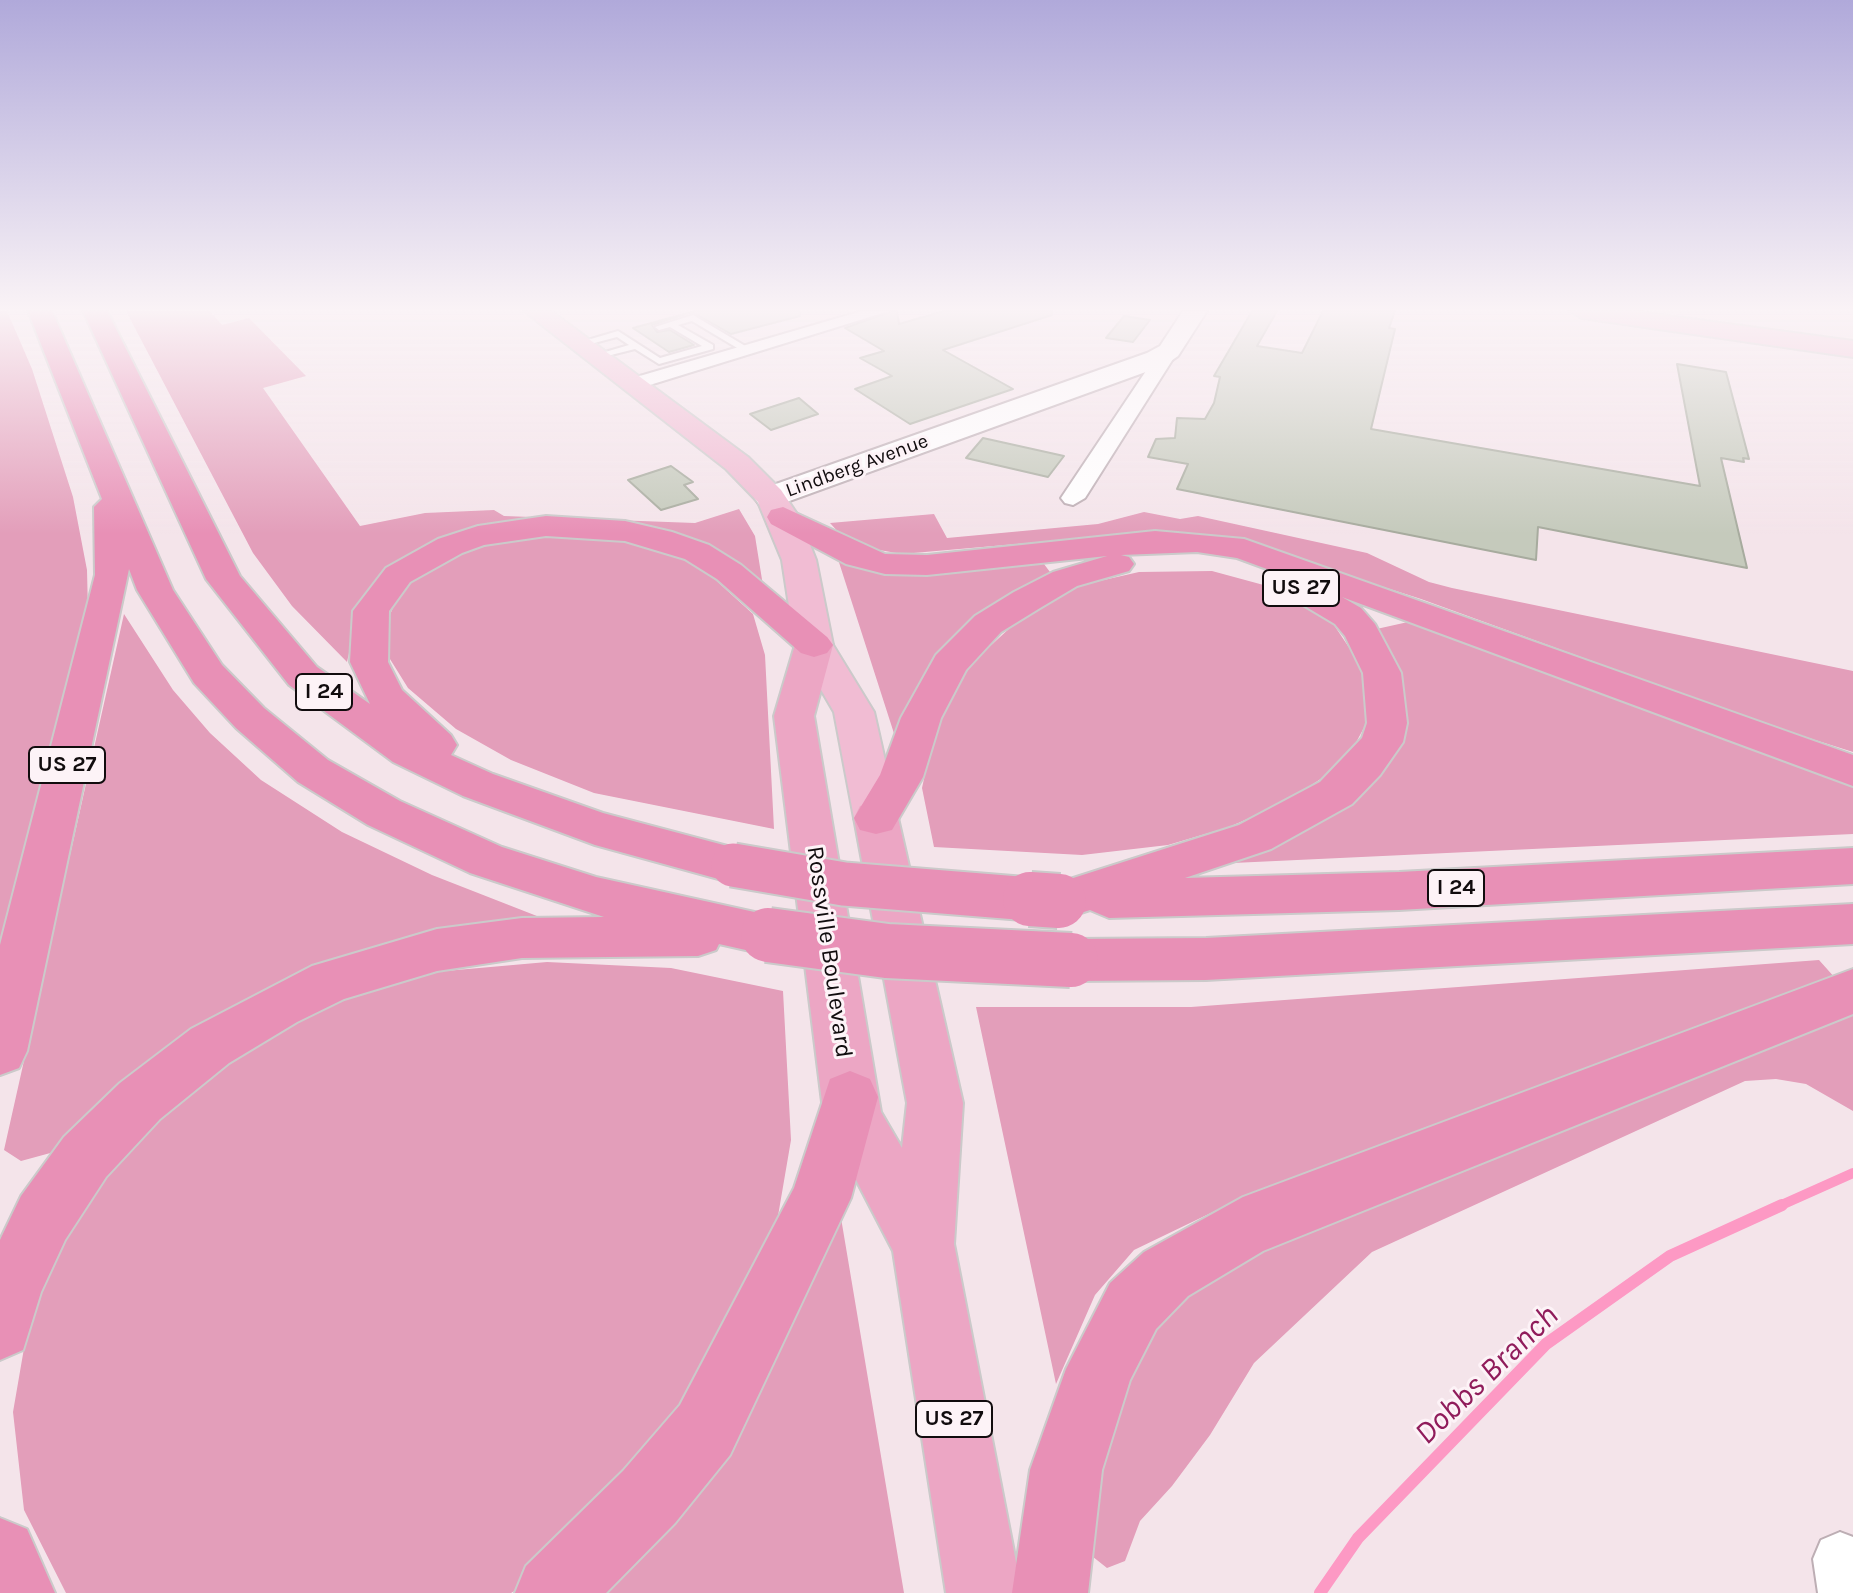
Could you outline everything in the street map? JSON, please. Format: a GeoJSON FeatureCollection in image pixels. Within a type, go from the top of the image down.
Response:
{"type":"FeatureCollection","features":[{"type":"Feature","properties":{"kind":"highway","name":"I 24"},"geometry":{"type":"LineString","coordinates":[[71,385],[155,590],[208,674],[250,718],[313,771],[384,813],[486,860],[596,896],[768,935],[887,951],[1071,960],[1206,959],[1853,924]]}},
{"type":"Feature","properties":{"kind":"highway","name":"I 24"},"geometry":{"type":"LineString","coordinates":[[130,385],[224,579],[252,618],[303,676],[408,752],[478,785],[595,828],[733,865],[844,884],[1059,901],[1399,891],[1853,866]]}},
{"type":"Feature","properties":{"kind":"highway","name":"US 27"},"geometry":{"type":"LineString","coordinates":[[0,1051],[112,575],[109,476]]}},
{"type":"Feature","properties":{"kind":"highway"},"geometry":{"type":"LineString","coordinates":[[776,507],[858,557],[885,564],[927,565],[1155,541],[1197,542],[1244,549],[1853,771]]}},
{"type":"Feature","properties":{"kind":"highway"},"geometry":{"type":"LineString","coordinates":[[478,785],[385,697],[369,662],[371,611],[382,592],[398,575],[450,546],[510,529],[546,526],[625,531],[660,539],[697,552],[729,572],[814,645]]}},
{"type":"Feature","properties":{"kind":"highway","name":"US 27"},"geometry":{"type":"LineString","coordinates":[[876,818],[901,777],[921,718],[950,664],[988,624],[1065,579],[1140,559],[1224,563],[1271,575],[1323,598],[1348,616],[1362,632],[1382,673],[1387,723],[1382,742],[1346,784],[1302,814],[1255,837],[1059,901]]}},
{"type":"Feature","properties":{"kind":"highway","name":"Rossville Boulevard"},"geometry":{"type":"LineString","coordinates":[[814,645],[794,716],[853,1118],[923,1244]]}},
{"type":"Feature","properties":{"kind":"highway","name":"Rossville Boulevard"},"geometry":{"type":"LineString","coordinates":[[876,818],[935,1103],[923,1244],[984,1593]]}},
{"type":"Feature","properties":{"kind":"highway"},"geometry":{"type":"LineString","coordinates":[[0,1327],[10,1288],[43,1218],[85,1157],[140,1101],[199,1055],[278,1006],[330,981],[437,950],[522,938],[768,935]]}},
{"type":"Feature","properties":{"kind":"highway"},"geometry":{"type":"LineString","coordinates":[[1050,1593],[1066,1470],[1100,1369],[1133,1306],[1166,1274],[1243,1228],[1853,991]]}},
{"type":"Feature","properties":{"kind":"highway"},"geometry":{"type":"LineString","coordinates":[[553,1593],[649,1497],[705,1430],[821,1198],[850,1097]]}},
{"type":"Feature","properties":{"kind":"highway"},"geometry":{"type":"LineString","coordinates":[[0,1556],[17,1593]]}},
{"type":"Feature","properties":{"kind":"main road","name":"Rossville Boulevard"},"geometry":{"type":"LineString","coordinates":[[635,385],[737,463],[776,507],[799,560],[814,645],[854,712],[876,818]]}},
{"type":"Feature","properties":{"kind":"main road","name":"Lindberg Avenue"},"geometry":{"type":"LineString","coordinates":[[776,507],[1088,385]]}},
{"type":"Feature","properties":{"kind":"street"},"geometry":{"type":"LineString","coordinates":[[1073,498],[1147,385]]}},
{"type":"Feature","properties":{"kind":"shaded area"},"geometry":{"type":"Polygon","coordinates":[[[0,385],[37,385],[73,497],[87,570],[88,612],[0,978],[0,385]]]}},
{"type":"Feature","properties":{"kind":"shaded area"},"geometry":{"type":"Polygon","coordinates":[[[165,385],[273,385],[263,388],[360,526],[425,513],[494,510],[504,516],[695,523],[739,509],[755,536],[764,592],[666,534],[471,533],[356,622],[347,662],[292,606],[253,553],[165,385]]]}},
{"type":"Feature","properties":{"kind":"shaded area"},"geometry":{"type":"Polygon","coordinates":[[[1144,512],[1180,519],[1198,516],[1367,553],[1429,582],[1452,588],[1853,671],[1853,752],[1774,727],[1421,599],[1234,539],[1143,533],[902,554],[868,548],[840,534],[830,523],[934,514],[947,538],[1098,524],[1144,512]]]}},
{"type":"Feature","properties":{"kind":"shaded area"},"geometry":{"type":"Polygon","coordinates":[[[586,536],[635,543],[688,561],[710,575],[753,614],[765,655],[774,829],[594,793],[511,760],[456,729],[408,688],[385,651],[386,624],[398,596],[418,576],[446,558],[489,545],[540,537],[586,536]]]}},
{"type":"Feature","properties":{"kind":"shaded area"},"geometry":{"type":"Polygon","coordinates":[[[836,553],[866,567],[908,575],[1044,564],[1053,576],[1007,600],[899,749],[836,553]]]}},
{"type":"Feature","properties":{"kind":"shaded area"},"geometry":{"type":"Polygon","coordinates":[[[1212,571],[1282,590],[1332,622],[1362,667],[1367,722],[1345,763],[1284,803],[1229,827],[1168,845],[1082,855],[934,847],[922,788],[938,715],[974,661],[1025,614],[1073,587],[1139,572],[1212,571]]]}},
{"type":"Feature","properties":{"kind":"shaded area"},"geometry":{"type":"Polygon","coordinates":[[[124,614],[173,690],[210,733],[261,780],[342,832],[432,875],[542,918],[541,927],[389,950],[76,1146],[21,1161],[4,1150],[124,614]]]}},
{"type":"Feature","properties":{"kind":"shaded area"},"geometry":{"type":"Polygon","coordinates":[[[1417,620],[1853,776],[1853,834],[1233,863],[1274,845],[1366,785],[1372,630],[1417,620]]]}},
{"type":"Feature","properties":{"kind":"shaded area"},"geometry":{"type":"Polygon","coordinates":[[[1819,960],[1836,979],[1215,1211],[1134,1250],[1095,1295],[1056,1384],[976,1007],[1191,1007],[1819,960]]]}},
{"type":"Feature","properties":{"kind":"shaded area"},"geometry":{"type":"Polygon","coordinates":[[[547,962],[671,968],[783,991],[791,1140],[772,1251],[724,1356],[535,1579],[511,1593],[66,1593],[24,1510],[13,1412],[32,1302],[70,1214],[133,1134],[221,1062],[330,1004],[434,972],[547,962]]]}},
{"type":"Feature","properties":{"kind":"shaded area"},"geometry":{"type":"Polygon","coordinates":[[[1853,1013],[1853,1111],[1806,1084],[1776,1079],[1745,1081],[1372,1252],[1254,1363],[1210,1435],[1172,1486],[1140,1521],[1125,1561],[1107,1568],[1073,1541],[1100,1403],[1172,1302],[1275,1245],[1853,1013]]]}},
{"type":"Feature","properties":{"kind":"shaded area"},"geometry":{"type":"Polygon","coordinates":[[[840,1212],[904,1593],[602,1593],[840,1212]]]}},
{"type":"Feature","properties":{"kind":"building"},"geometry":{"type":"Polygon","coordinates":[[[865,385],[1006,385],[1013,389],[910,424],[855,389],[865,385]]]}},
{"type":"Feature","properties":{"kind":"building"},"geometry":{"type":"Polygon","coordinates":[[[1218,385],[1381,385],[1371,429],[1700,486],[1681,385],[1730,385],[1749,459],[1743,458],[1744,462],[1721,458],[1747,568],[1538,527],[1536,560],[1177,489],[1188,464],[1148,457],[1156,439],[1175,438],[1177,418],[1205,419],[1214,403],[1218,385]]]}},
{"type":"Feature","properties":{"kind":"building"},"geometry":{"type":"Polygon","coordinates":[[[799,398],[818,414],[771,430],[750,414],[799,398]]]}},
{"type":"Feature","properties":{"kind":"building"},"geometry":{"type":"Polygon","coordinates":[[[983,438],[1064,456],[1048,477],[966,458],[983,438]]]}},
{"type":"Feature","properties":{"kind":"building"},"geometry":{"type":"Polygon","coordinates":[[[671,466],[693,482],[684,485],[698,499],[661,510],[628,480],[671,466]]]}},
{"type":"Feature","properties":{"kind":"waterway","name":"Dobbs Branch"},"geometry":{"type":"LineString","coordinates":[[1777,1207],[1853,1173]]}},
{"type":"Feature","properties":{"kind":"waterway","name":"Dobbs Branch"},"geometry":{"type":"LineString","coordinates":[[1320,1593],[1358,1538],[1546,1344],[1670,1256],[1782,1205]]}}]}
